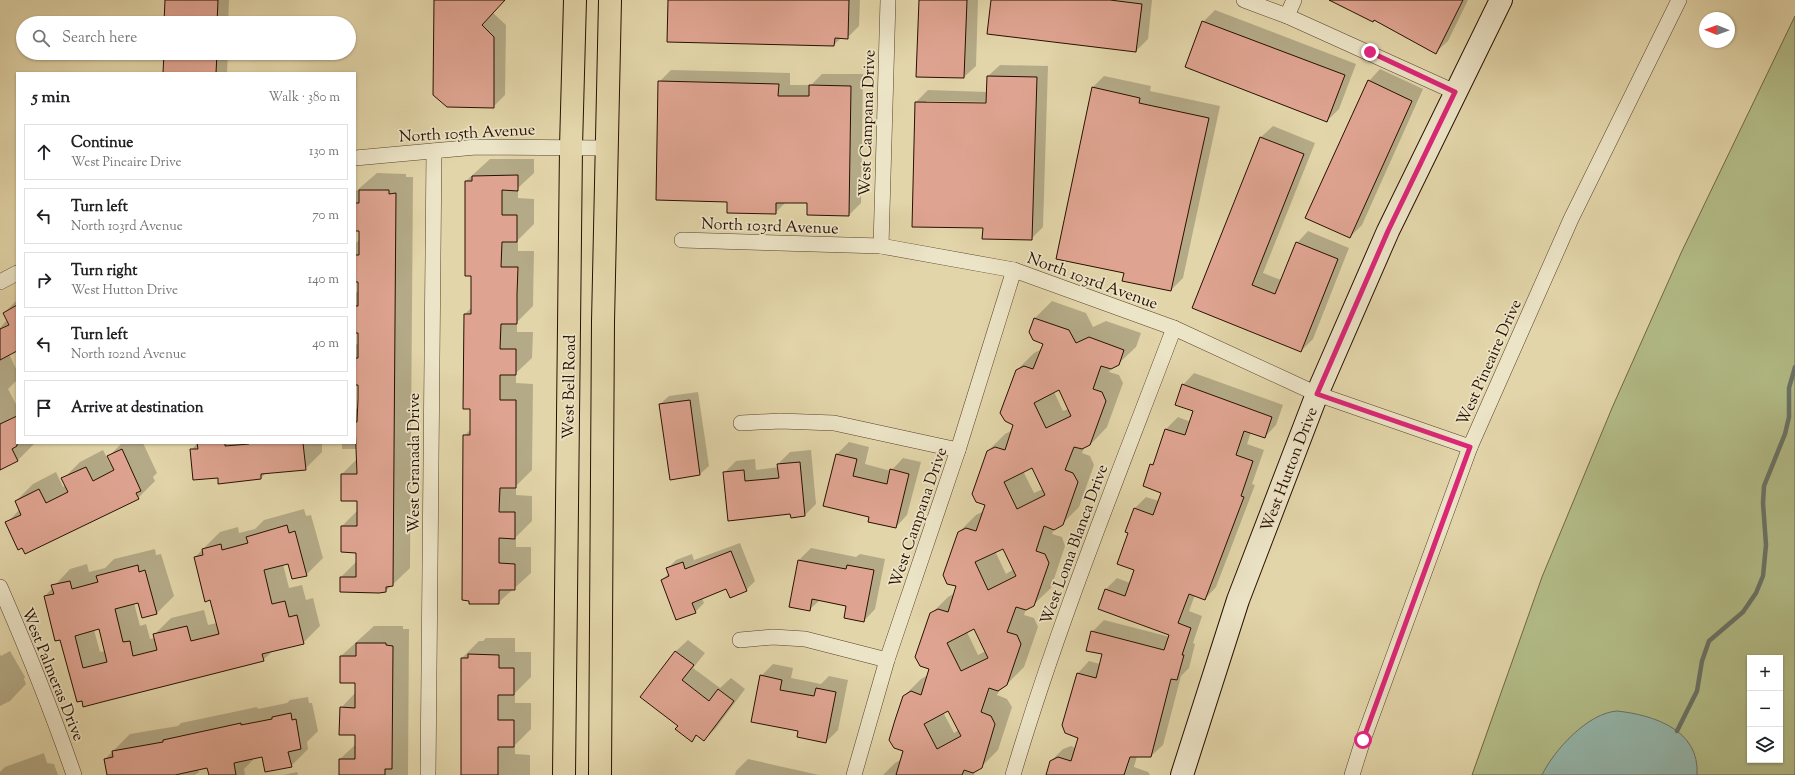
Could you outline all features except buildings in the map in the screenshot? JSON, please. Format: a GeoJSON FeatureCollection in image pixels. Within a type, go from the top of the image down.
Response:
{"type":"FeatureCollection","features":[{"type":"Feature","properties":{"kind":"main road","name":"West Bell Road"},"geometry":{"type":"LineString","coordinates":[[564,775],[571,147],[575,0]]}},
{"type":"Feature","properties":{"kind":"main road"},"geometry":{"type":"LineString","coordinates":[[600,775],[606,148],[610,0]]}},
{"type":"Feature","properties":{"kind":"street","name":"West Campana Drive"},"geometry":{"type":"LineString","coordinates":[[881,246],[888,0]]}},
{"type":"Feature","properties":{"kind":"street"},"geometry":{"type":"LineString","coordinates":[[1244,0],[1287,16],[1455,92]]}},
{"type":"Feature","properties":{"kind":"street"},"geometry":{"type":"LineString","coordinates":[[1287,16],[1294,0]]}},
{"type":"Feature","properties":{"kind":"street","name":"West Hutton Drive"},"geometry":{"type":"LineString","coordinates":[[1182,775],[1238,600],[1317,394],[1388,231],[1500,0]]}},
{"type":"Feature","properties":{"kind":"street","name":"West Pineaire Drive"},"geometry":{"type":"LineString","coordinates":[[1352,775],[1363,740],[1470,447],[1571,219],[1679,0]]}},
{"type":"Feature","properties":{"kind":"street","name":"North 105th Avenue"},"geometry":{"type":"LineString","coordinates":[[356,158],[476,147],[606,148]]}},
{"type":"Feature","properties":{"kind":"street","name":"West Granada Drive"},"geometry":{"type":"LineString","coordinates":[[428,775],[434,151]]}},
{"type":"Feature","properties":{"kind":"street","name":"North 103rd Avenue"},"geometry":{"type":"LineString","coordinates":[[682,240],[881,246],[1014,270],[1174,328],[1317,394],[1470,447]]}},
{"type":"Feature","properties":{"kind":"street","name":"West Campana Drive"},"geometry":{"type":"LineString","coordinates":[[854,775],[887,660],[958,450],[1014,270]]}},
{"type":"Feature","properties":{"kind":"street"},"geometry":{"type":"LineString","coordinates":[[0,282],[16,274]]}},
{"type":"Feature","properties":{"kind":"street","name":"West Loma Blanca Drive"},"geometry":{"type":"LineString","coordinates":[[1014,775],[1033,710],[1083,565],[1174,328]]}},
{"type":"Feature","properties":{"kind":"street"},"geometry":{"type":"LineString","coordinates":[[741,423],[780,421],[834,423],[958,450]]}},
{"type":"Feature","properties":{"kind":"street","name":"West Palmeras Drive"},"geometry":{"type":"LineString","coordinates":[[0,587],[39,678],[74,775]]}},
{"type":"Feature","properties":{"kind":"street"},"geometry":{"type":"LineString","coordinates":[[740,640],[773,637],[805,639],[887,660]]}},
{"type":"Feature","properties":{"kind":"green space"},"geometry":{"type":"Polygon","coordinates":[[[1795,16],[1795,775],[1472,775],[1542,577],[1612,408],[1681,253],[1795,16]]]}},
{"type":"Feature","properties":{"kind":"water"},"geometry":{"type":"Polygon","coordinates":[[[1617,711],[1646,716],[1672,728],[1683,736],[1691,747],[1696,759],[1697,775],[1542,775],[1547,765],[1563,744],[1573,734],[1595,718],[1606,713],[1617,711]]]}},
{"type":"Feature","properties":{"kind":"waterway"},"geometry":{"type":"LineString","coordinates":[[1677,731],[1697,691],[1702,661],[1709,641],[1743,612],[1756,593],[1763,576],[1766,545],[1763,503],[1764,486],[1785,434],[1789,417],[1789,388],[1795,367]]}},
{"type":"Feature","properties":{"kind":"route"},"geometry":{"type":"LineString","coordinates":[[1363,740],[1470,447],[1317,394],[1388,231],[1455,92],[1370,52]]}}]}
